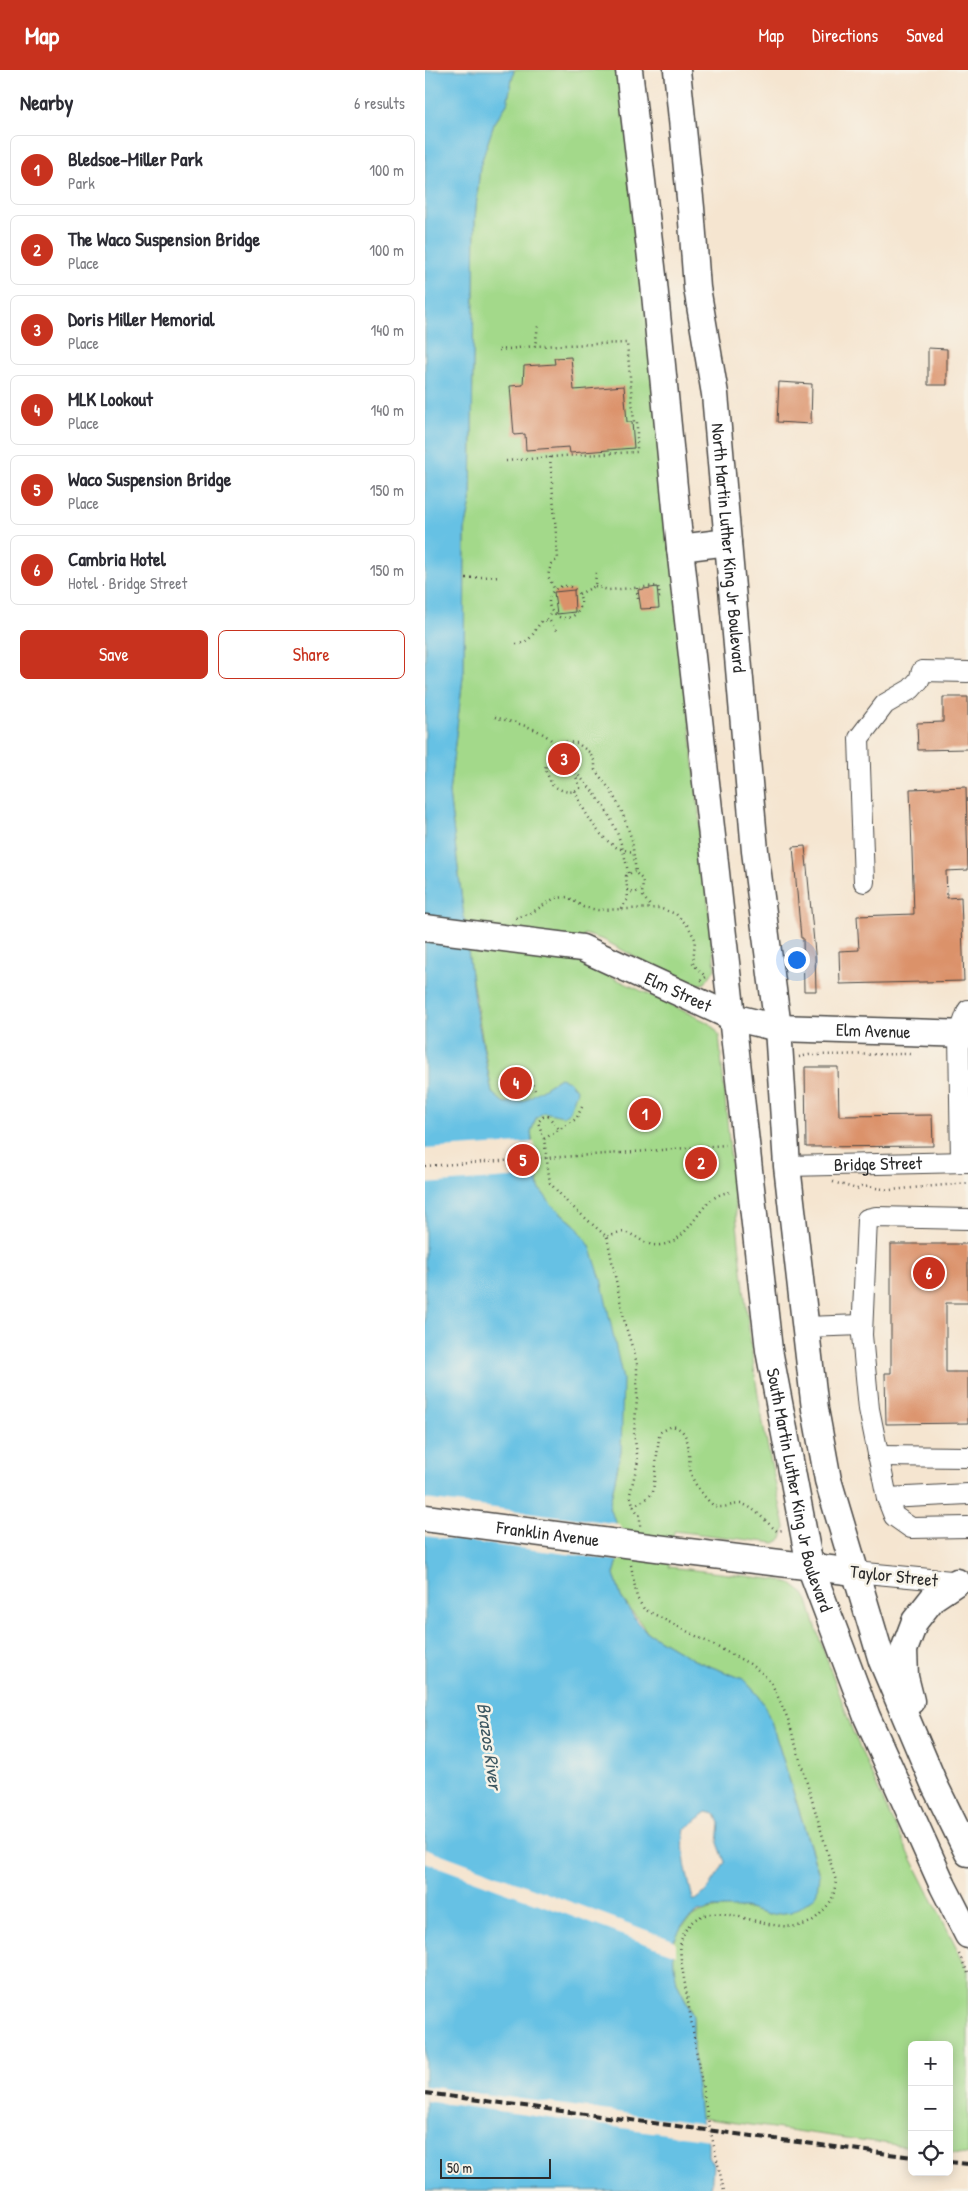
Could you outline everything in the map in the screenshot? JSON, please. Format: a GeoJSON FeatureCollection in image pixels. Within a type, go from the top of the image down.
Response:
{"type":"FeatureCollection","features":[{"type":"Feature","properties":{"kind":"main road"},"geometry":{"type":"LineString","coordinates":[[629,70],[655,292],[680,548],[732,1017]]}},
{"type":"Feature","properties":{"kind":"main road","name":"North Martin Luther King Jr Boulevard"},"geometry":{"type":"LineString","coordinates":[[677,70],[697,288],[715,394],[755,851],[778,1028]]}},
{"type":"Feature","properties":{"kind":"main road"},"geometry":{"type":"LineString","coordinates":[[655,292],[697,288]]}},
{"type":"Feature","properties":{"kind":"main road"},"geometry":{"type":"LineString","coordinates":[[680,548],[728,542]]}},
{"type":"Feature","properties":{"kind":"main road","name":"Elm Street"},"geometry":{"type":"LineString","coordinates":[[425,928],[582,948],[732,1017],[778,1028]]}},
{"type":"Feature","properties":{"kind":"main road","name":"South Martin Luther King Jr Boulevard"},"geometry":{"type":"LineString","coordinates":[[732,1017],[769,1350],[810,1566],[867,1717],[939,1877],[968,1935]]}},
{"type":"Feature","properties":{"kind":"main road","name":"Elm Avenue"},"geometry":{"type":"LineString","coordinates":[[778,1028],[964,1034]]}},
{"type":"Feature","properties":{"kind":"main road","name":"South Martin Luther King Jr Boulevard"},"geometry":{"type":"LineString","coordinates":[[778,1028],[787,1166],[815,1409],[827,1471],[882,1661],[935,1786],[968,1853]]}},
{"type":"Feature","properties":{"kind":"main road","name":"Franklin Avenue"},"geometry":{"type":"LineString","coordinates":[[425,1518],[671,1550]]}},
{"type":"Feature","properties":{"kind":"main road","name":"Taylor Street"},"geometry":{"type":"LineString","coordinates":[[671,1550],[855,1572]]}},
{"type":"Feature","properties":{"kind":"main road"},"geometry":{"type":"LineString","coordinates":[[935,1786],[905,1677],[904,1650],[915,1621],[933,1598],[962,1582]]}},
{"type":"Feature","properties":{"kind":"street"},"geometry":{"type":"LineString","coordinates":[[864,882],[859,738],[885,704],[911,689],[919,680],[922,671],[968,672]]}},
{"type":"Feature","properties":{"kind":"street"},"geometry":{"type":"LineString","coordinates":[[964,1162],[964,1034],[968,1010]]}},
{"type":"Feature","properties":{"kind":"street","name":"Bridge Street"},"geometry":{"type":"LineString","coordinates":[[787,1166],[964,1162]]}},
{"type":"Feature","properties":{"kind":"street"},"geometry":{"type":"LineString","coordinates":[[968,1219],[876,1217],[867,1219],[862,1325],[869,1409],[887,1498],[895,1516],[911,1528],[968,1527]]}},
{"type":"Feature","properties":{"kind":"street"},"geometry":{"type":"LineString","coordinates":[[806,1327],[862,1325]]}},
{"type":"Feature","properties":{"kind":"street"},"geometry":{"type":"LineString","coordinates":[[879,1456],[968,1457]]}},
{"type":"Feature","properties":{"kind":"street"},"geometry":{"type":"LineString","coordinates":[[887,1498],[968,1494]]}},
{"type":"Feature","properties":{"kind":"street","name":"Taylor Street"},"geometry":{"type":"LineString","coordinates":[[855,1572],[962,1582]]}},
{"type":"Feature","properties":{"kind":"path"},"geometry":{"type":"LineString","coordinates":[[535,346],[538,326]]}},
{"type":"Feature","properties":{"kind":"path"},"geometry":{"type":"LineString","coordinates":[[499,350],[535,346],[627,343],[634,422],[637,422],[637,452],[550,457],[507,462]]}},
{"type":"Feature","properties":{"kind":"path"},"geometry":{"type":"LineString","coordinates":[[550,457],[558,559],[551,564],[548,576],[555,590]]}},
{"type":"Feature","properties":{"kind":"path"},"geometry":{"type":"LineString","coordinates":[[595,586],[596,572]]}},
{"type":"Feature","properties":{"kind":"path"},"geometry":{"type":"LineString","coordinates":[[466,578],[500,576]]}},
{"type":"Feature","properties":{"kind":"path"},"geometry":{"type":"LineString","coordinates":[[579,594],[595,586],[608,590],[658,586],[660,597],[658,598]]}},
{"type":"Feature","properties":{"kind":"path"},"geometry":{"type":"LineString","coordinates":[[563,587],[571,587],[579,594],[582,604],[574,616],[568,619],[559,617],[549,605],[555,590],[563,587]]}},
{"type":"Feature","properties":{"kind":"path"},"geometry":{"type":"LineString","coordinates":[[637,588],[639,599]]}},
{"type":"Feature","properties":{"kind":"path"},"geometry":{"type":"LineString","coordinates":[[516,644],[524,644],[531,638],[541,622],[547,619],[553,612]]}},
{"type":"Feature","properties":{"kind":"path"},"geometry":{"type":"LineString","coordinates":[[547,619],[553,623],[557,632]]}},
{"type":"Feature","properties":{"kind":"path"},"geometry":{"type":"LineString","coordinates":[[495,717],[539,731],[547,736],[556,746]]}},
{"type":"Feature","properties":{"kind":"path"},"geometry":{"type":"LineString","coordinates":[[587,784],[575,791],[560,790],[552,785],[545,769],[546,761],[556,746],[566,742],[577,743],[589,752],[595,762],[595,770],[611,791],[622,812],[634,852],[636,873],[643,880],[641,890],[644,900],[652,908]]}},
{"type":"Feature","properties":{"kind":"path"},"geometry":{"type":"LineString","coordinates":[[580,788],[574,771],[587,784],[612,820],[624,850],[628,873],[625,880],[628,899],[620,910]]}},
{"type":"Feature","properties":{"kind":"path"},"geometry":{"type":"LineString","coordinates":[[575,791],[583,808],[604,836],[616,847],[634,852]]}},
{"type":"Feature","properties":{"kind":"path"},"geometry":{"type":"LineString","coordinates":[[628,873],[636,873]]}},
{"type":"Feature","properties":{"kind":"path"},"geometry":{"type":"LineString","coordinates":[[626,889],[634,893],[641,890]]}},
{"type":"Feature","properties":{"kind":"path"},"geometry":{"type":"LineString","coordinates":[[512,919],[531,913],[555,898],[567,897],[583,907],[620,910],[659,908],[676,914],[688,926],[695,939],[693,964],[706,977],[693,982]]}},
{"type":"Feature","properties":{"kind":"path"},"geometry":{"type":"LineString","coordinates":[[796,1059],[809,1055],[913,1054]]}},
{"type":"Feature","properties":{"kind":"path"},"geometry":{"type":"LineString","coordinates":[[513,1072],[513,1070],[520,1070],[527,1076],[535,1090]]}},
{"type":"Feature","properties":{"kind":"path"},"geometry":{"type":"LineString","coordinates":[[544,1139],[576,1119],[582,1107]]}},
{"type":"Feature","properties":{"kind":"path"},"geometry":{"type":"LineString","coordinates":[[559,1130],[548,1116],[543,1117],[538,1122],[544,1139],[550,1183],[567,1202],[607,1237],[625,1324],[637,1363],[637,1399],[634,1433],[638,1461],[630,1494],[633,1506],[641,1520],[639,1529]]}},
{"type":"Feature","properties":{"kind":"path"},"geometry":{"type":"LineString","coordinates":[[425,1166],[745,1144]]}},
{"type":"Feature","properties":{"kind":"path"},"geometry":{"type":"LineString","coordinates":[[840,1185],[857,1189],[862,1186],[890,1190],[968,1183]]}},
{"type":"Feature","properties":{"kind":"path"},"geometry":{"type":"LineString","coordinates":[[607,1237],[615,1232],[626,1231],[638,1239],[659,1245],[675,1240],[693,1224],[708,1200],[723,1192],[734,1192]]}},
{"type":"Feature","properties":{"kind":"path"},"geometry":{"type":"LineString","coordinates":[[633,1506],[648,1498],[653,1492],[661,1432],[672,1426],[679,1427],[686,1434],[693,1478],[714,1506],[721,1508],[739,1504],[746,1505],[777,1531],[787,1529]]}},
{"type":"Feature","properties":{"kind":"path"},"geometry":{"type":"LineString","coordinates":[[633,1556],[631,1566],[635,1589],[644,1609],[750,1664],[762,1673],[778,1694],[788,1719],[835,1881],[833,1900],[817,1918],[796,1928],[782,1927],[728,1914],[704,1916],[692,1922],[681,1939],[681,1961],[708,2119],[724,2191]]}},
{"type":"Feature","properties":{"kind":"green space"},"geometry":{"type":"Polygon","coordinates":[[[514,70],[623,70],[715,969],[705,983],[690,987],[604,940],[584,934],[580,962],[705,1021],[713,1026],[719,1035],[749,1333],[765,1432],[785,1527],[782,1539],[775,1543],[674,1531],[669,1567],[779,1580],[791,1584],[804,1594],[808,1601],[853,1732],[889,1814],[968,1970],[968,2155],[953,2153],[953,2041],[908,2041],[908,2146],[700,2118],[693,2049],[693,2018],[691,2009],[677,1983],[673,1964],[673,1948],[677,1935],[685,1924],[695,1916],[709,1910],[743,1908],[769,1915],[819,1874],[772,1724],[758,1695],[743,1679],[694,1660],[648,1633],[621,1597],[614,1574],[624,1539],[609,1508],[621,1451],[576,1226],[551,1204],[539,1188],[531,1132],[536,1118],[544,1112],[560,1078],[525,1101],[504,1103],[492,1093],[470,968],[449,793],[464,669],[465,530],[471,502],[475,219],[480,166],[494,124],[507,104],[514,70]]]}},
{"type":"Feature","properties":{"kind":"water","name":"Brazos River"},"geometry":{"type":"Polygon","coordinates":[[[425,70],[514,70],[507,104],[494,124],[480,166],[475,219],[471,502],[465,530],[464,669],[449,793],[474,1000],[492,1093],[504,1103],[524,1101],[560,1078],[569,1081],[577,1091],[569,1112],[563,1116],[544,1112],[536,1118],[531,1132],[533,1155],[539,1188],[551,1204],[576,1226],[590,1246],[601,1279],[623,1380],[621,1451],[609,1508],[624,1539],[614,1574],[621,1597],[637,1622],[648,1633],[694,1660],[743,1679],[758,1695],[772,1724],[819,1875],[814,1898],[792,1912],[769,1915],[745,1908],[714,1908],[698,1912],[683,1924],[673,1942],[677,1983],[693,2015],[693,2048],[700,2118],[708,2142],[708,2156],[713,2164],[711,2191],[425,2190],[425,70]],[[707,1812],[685,1829],[684,1856],[693,1900],[701,1896],[709,1887],[725,1862],[718,1843],[720,1823],[716,1814],[707,1812]]]}},
{"type":"Feature","properties":{"kind":"pier"},"geometry":{"type":"Polygon","coordinates":[[[534,1142],[539,1176],[425,1184],[425,1149],[534,1142]]]}},
{"type":"Feature","properties":{"kind":"pier"},"geometry":{"type":"Polygon","coordinates":[[[425,1499],[620,1524],[627,1539],[621,1561],[425,1536],[425,1499]]]}},
{"type":"Feature","properties":{"kind":"pier"},"geometry":{"type":"Polygon","coordinates":[[[425,1848],[676,1941],[676,1955],[425,1862],[425,1848]]]}},
{"type":"Feature","properties":{"kind":"pier"},"geometry":{"type":"Polygon","coordinates":[[[425,2086],[705,2124],[710,2140],[425,2101],[425,2086]]]}},
{"type":"Feature","properties":{"kind":"building"},"geometry":{"type":"Polygon","coordinates":[[[928,348],[947,349],[947,385],[928,385],[928,348]]]}},
{"type":"Feature","properties":{"kind":"building"},"geometry":{"type":"Polygon","coordinates":[[[571,357],[574,390],[624,386],[627,422],[632,422],[634,448],[570,453],[569,447],[526,450],[525,434],[514,435],[510,386],[523,385],[524,366],[555,364],[554,358],[571,357]]]}},
{"type":"Feature","properties":{"kind":"building"},"geometry":{"type":"Polygon","coordinates":[[[779,382],[812,384],[811,424],[777,422],[779,382]]]}},
{"type":"Feature","properties":{"kind":"building"},"geometry":{"type":"Polygon","coordinates":[[[657,587],[659,608],[641,609],[638,590],[657,587]]]}},
{"type":"Feature","properties":{"kind":"building"},"geometry":{"type":"Polygon","coordinates":[[[574,590],[575,612],[557,614],[554,592],[574,590]]]}},
{"type":"Feature","properties":{"kind":"building"},"geometry":{"type":"Polygon","coordinates":[[[943,697],[968,697],[968,749],[918,750],[917,723],[943,722],[943,697]]]}},
{"type":"Feature","properties":{"kind":"building"},"geometry":{"type":"Polygon","coordinates":[[[966,787],[968,870],[946,871],[947,898],[961,897],[964,981],[840,984],[839,951],[859,950],[857,916],[914,914],[910,789],[966,787]]]}},
{"type":"Feature","properties":{"kind":"building"},"geometry":{"type":"Polygon","coordinates":[[[805,846],[815,953],[816,991],[804,991],[803,938],[801,938],[793,847],[805,846]]]}},
{"type":"Feature","properties":{"kind":"building"},"geometry":{"type":"Polygon","coordinates":[[[805,1067],[838,1067],[839,1116],[932,1115],[933,1146],[806,1147],[805,1067]]]}},
{"type":"Feature","properties":{"kind":"building"},"geometry":{"type":"Polygon","coordinates":[[[512,1072],[520,1072],[527,1079],[527,1087],[520,1094],[512,1094],[505,1087],[505,1079],[512,1072]]]}},
{"type":"Feature","properties":{"kind":"building"},"geometry":{"type":"Polygon","coordinates":[[[891,1244],[968,1244],[968,1303],[946,1303],[946,1372],[968,1372],[968,1423],[886,1424],[885,1373],[891,1373],[891,1244]]]}},
{"type":"Feature","properties":{"kind":"railway"},"geometry":{"type":"LineString","coordinates":[[425,2093],[908,2156]]}},
{"type":"Feature","properties":{"kind":"railway"},"geometry":{"type":"LineString","coordinates":[[953,2162],[968,2164]]}},
{"type":"Feature","properties":{"kind":"place","name":"Doris Miller Memorial"},"geometry":{"type":"Point","coordinates":[564,759]}},
{"type":"Feature","properties":{"kind":"place","name":"MLK Lookout"},"geometry":{"type":"Point","coordinates":[516,1083]}},
{"type":"Feature","properties":{"kind":"place","name":"Bledsoe-Miller Park"},"geometry":{"type":"Point","coordinates":[645,1114]}},
{"type":"Feature","properties":{"kind":"place","name":"Waco Suspension Bridge"},"geometry":{"type":"Point","coordinates":[523,1160]}},
{"type":"Feature","properties":{"kind":"place","name":"The Waco Suspension Bridge"},"geometry":{"type":"Point","coordinates":[701,1163]}},
{"type":"Feature","properties":{"kind":"place","name":"Cambria Hotel"},"geometry":{"type":"Point","coordinates":[929,1273]}}]}
